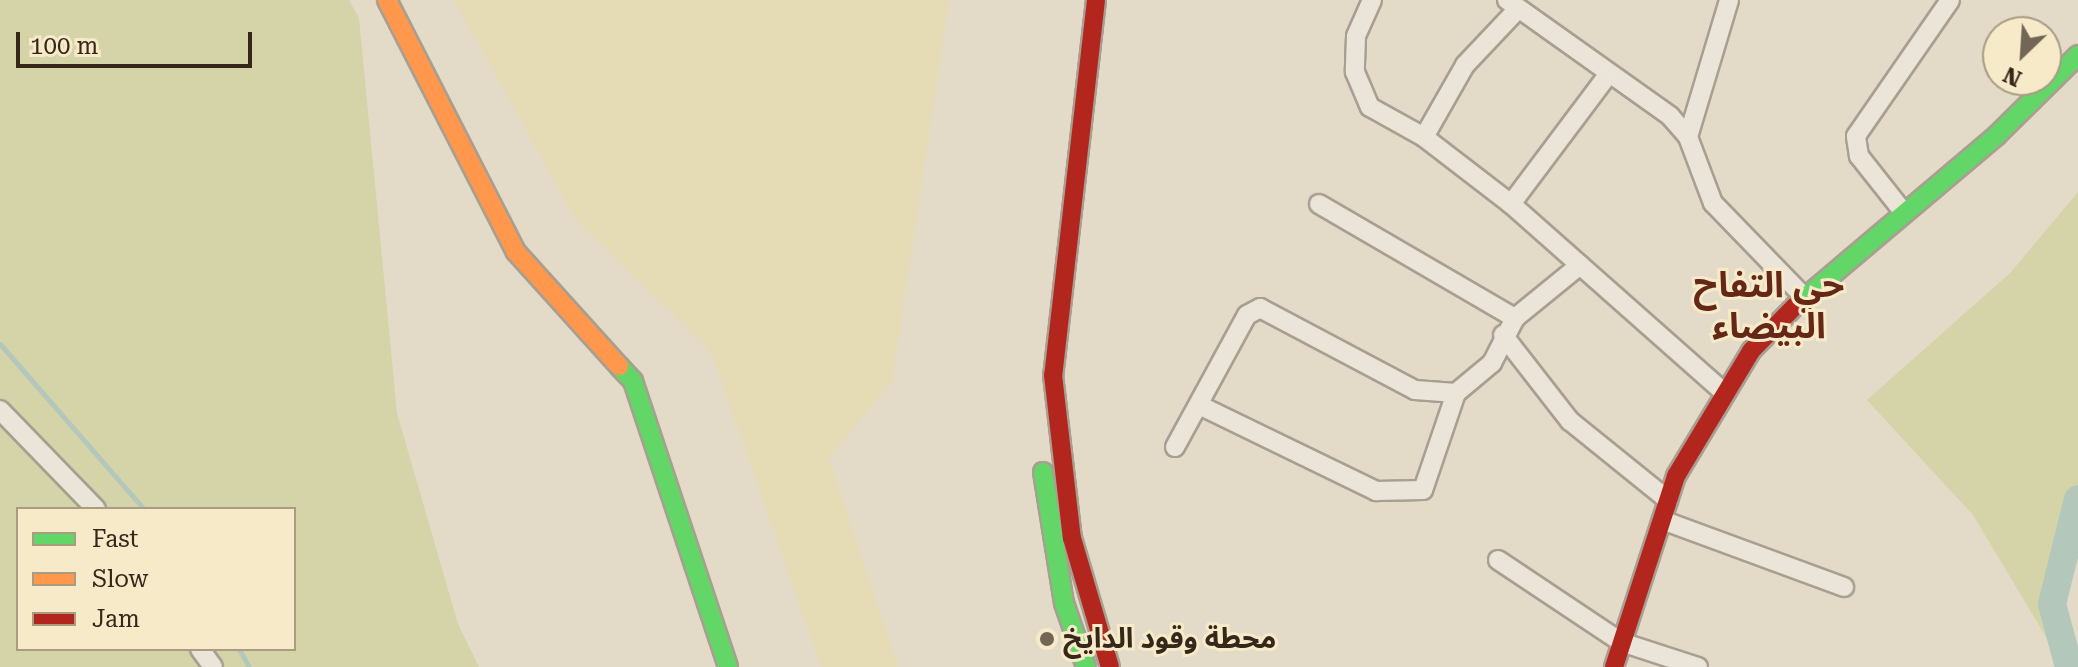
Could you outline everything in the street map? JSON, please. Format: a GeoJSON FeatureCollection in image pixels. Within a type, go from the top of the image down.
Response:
{"type":"FeatureCollection","features":[{"type":"Feature","properties":{"kind":"street"},"geometry":{"type":"LineString","coordinates":[[387,0],[516,252],[633,381],[728,667]]}},
{"type":"Feature","properties":{"kind":"street"},"geometry":{"type":"LineString","coordinates":[[1055,166],[1082,0]]}},
{"type":"Feature","properties":{"kind":"street"},"geometry":{"type":"LineString","coordinates":[[1096,0],[1053,375],[1072,538],[1110,667]]}},
{"type":"Feature","properties":{"kind":"street"},"geometry":{"type":"LineString","coordinates":[[1372,0],[1356,36],[1361,96],[1424,137],[1511,204],[1722,391]]}},
{"type":"Feature","properties":{"kind":"street"},"geometry":{"type":"LineString","coordinates":[[1688,137],[1729,0]]}},
{"type":"Feature","properties":{"kind":"street"},"geometry":{"type":"LineString","coordinates":[[1901,209],[1859,156],[1856,136],[1950,0]]}},
{"type":"Feature","properties":{"kind":"street"},"geometry":{"type":"LineString","coordinates":[[1424,137],[1465,65],[1513,4],[1607,76],[1670,116],[1688,137],[1713,203],[1805,298]]}},
{"type":"Feature","properties":{"kind":"street"},"geometry":{"type":"LineString","coordinates":[[1614,667],[1668,500],[1722,391],[1805,298],[1901,209],[1997,135],[2078,55]]}},
{"type":"Feature","properties":{"kind":"street"},"geometry":{"type":"LineString","coordinates":[[1511,204],[1607,76]]}},
{"type":"Feature","properties":{"kind":"street"},"geometry":{"type":"LineString","coordinates":[[1319,204],[1515,318]]}},
{"type":"Feature","properties":{"kind":"street"},"geometry":{"type":"LineString","coordinates":[[1046,245],[1040,446],[1064,603],[1086,667]]}},
{"type":"Feature","properties":{"kind":"street"},"geometry":{"type":"LineString","coordinates":[[1201,406],[1376,491],[1423,490],[1456,393],[1492,363],[1503,335],[1515,318],[1580,265]]}},
{"type":"Feature","properties":{"kind":"street"},"geometry":{"type":"LineString","coordinates":[[1175,447],[1201,406],[1247,315],[1260,308],[1415,390],[1456,393]]}},
{"type":"Feature","properties":{"kind":"street"},"geometry":{"type":"LineString","coordinates":[[1503,335],[1570,421],[1668,500]]}},
{"type":"Feature","properties":{"kind":"street"},"geometry":{"type":"LineString","coordinates":[[0,410],[94,507]]}},
{"type":"Feature","properties":{"kind":"street"},"geometry":{"type":"LineString","coordinates":[[1662,520],[1844,587]]}},
{"type":"Feature","properties":{"kind":"street"},"geometry":{"type":"LineString","coordinates":[[1498,560],[1621,642],[1698,667]]}},
{"type":"Feature","properties":{"kind":"shaded area"},"geometry":{"type":"Polygon","coordinates":[[[454,0],[949,0],[892,382],[829,457],[898,667],[821,667],[711,351],[576,220],[454,0]]]}},
{"type":"Feature","properties":{"kind":"green space"},"geometry":{"type":"Polygon","coordinates":[[[0,0],[349,0],[359,18],[397,413],[458,624],[479,667],[0,667],[0,0]]]}},
{"type":"Feature","properties":{"kind":"green space"},"geometry":{"type":"Polygon","coordinates":[[[2078,192],[2078,527],[2058,657],[1973,515],[1867,400],[2010,273],[2078,192]]]}},
{"type":"Feature","properties":{"kind":"waterway"},"geometry":{"type":"LineString","coordinates":[[0,344],[142,507]]}},
{"type":"Feature","properties":{"kind":"waterway"},"geometry":{"type":"LineString","coordinates":[[2069,667],[2052,604],[2078,499]]}},
{"type":"Feature","properties":{"kind":"waterway"},"geometry":{"type":"LineString","coordinates":[[240,651],[249,667]]}},
{"type":"Feature","properties":{"kind":"traffic: fast"},"geometry":{"type":"LineString","coordinates":[[1795,306],[1997,135],[2078,55]]}},
{"type":"Feature","properties":{"kind":"traffic: fast"},"geometry":{"type":"LineString","coordinates":[[619,366],[633,381],[728,667]]}},
{"type":"Feature","properties":{"kind":"traffic: fast"},"geometry":{"type":"LineString","coordinates":[[1043,472],[1064,603],[1086,667]]}},
{"type":"Feature","properties":{"kind":"traffic: slow"},"geometry":{"type":"LineString","coordinates":[[387,0],[516,252],[619,366]]}},
{"type":"Feature","properties":{"kind":"traffic: jam"},"geometry":{"type":"LineString","coordinates":[[1096,0],[1053,375],[1072,538],[1110,667]]}},
{"type":"Feature","properties":{"kind":"traffic: jam"},"geometry":{"type":"LineString","coordinates":[[1614,667],[1676,476],[1751,351],[1795,306]]}},
{"type":"Feature","properties":{"kind":"place","name":"محطة وقود الدايخ"},"geometry":{"type":"Point","coordinates":[1047,639]}},
{"type":"Feature","properties":{"kind":"district","name":"حي التفاح البيضاء"},"geometry":{"type":"Point","coordinates":[1769,306]}}]}
